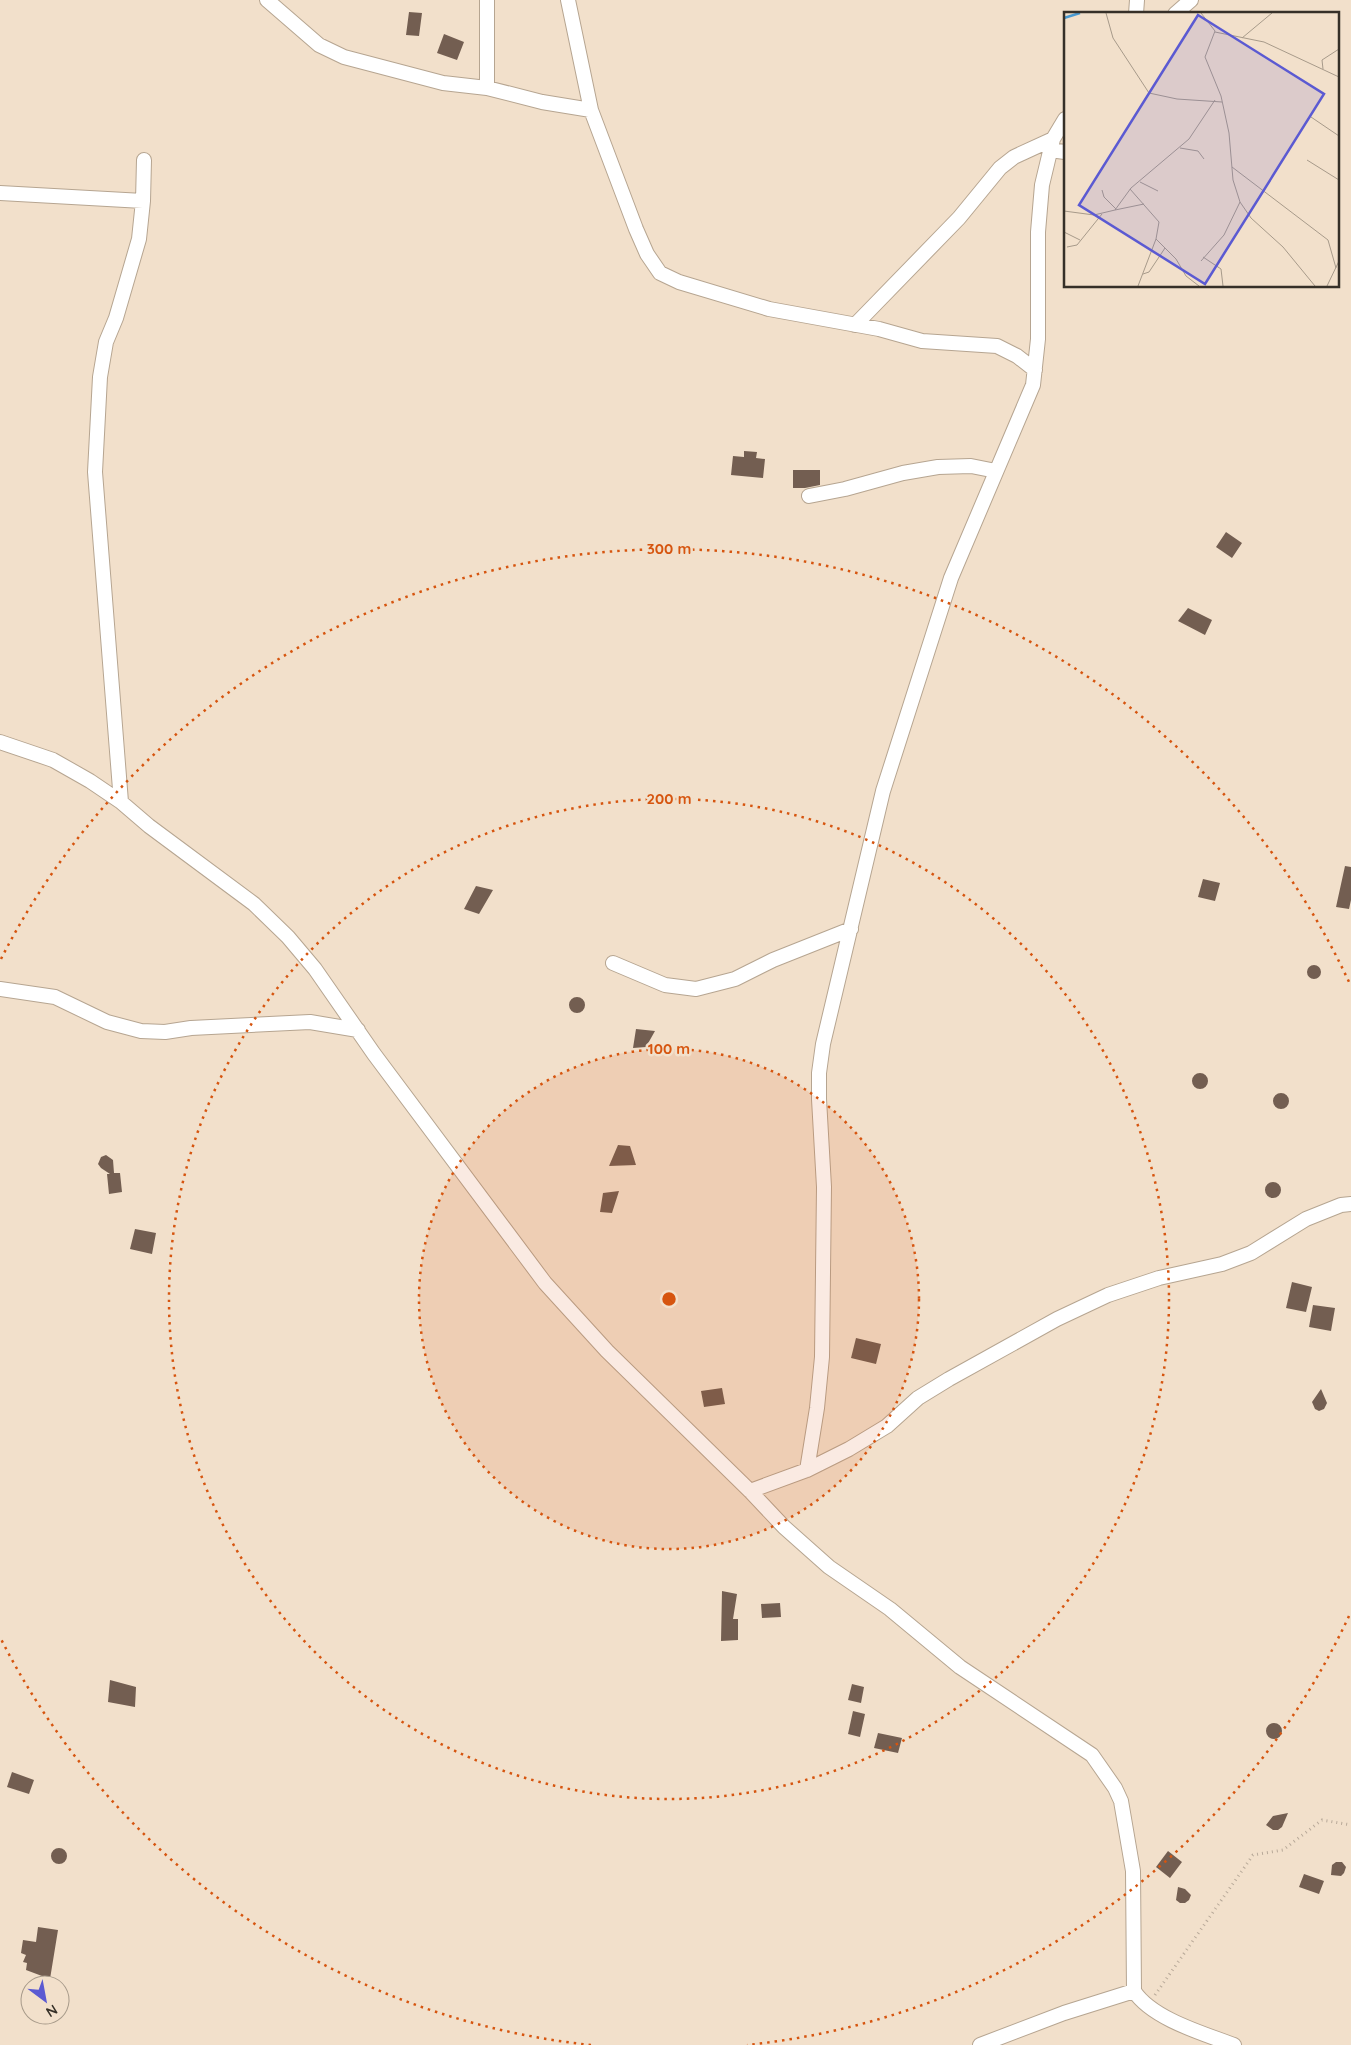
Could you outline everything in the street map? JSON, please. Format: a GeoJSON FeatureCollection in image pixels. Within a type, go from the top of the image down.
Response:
{"type":"FeatureCollection","features":[{"type":"Feature","properties":{"kind":"street"},"geometry":{"type":"LineString","coordinates":[[266,0],[320,45],[344,57],[443,83],[487,88],[542,102],[591,110]]}},
{"type":"Feature","properties":{"kind":"street"},"geometry":{"type":"LineString","coordinates":[[487,0],[487,88]]}},
{"type":"Feature","properties":{"kind":"street"},"geometry":{"type":"LineString","coordinates":[[568,0],[591,110],[636,229],[647,254],[660,272],[679,282],[769,309],[856,325],[922,341],[997,346],[1016,356],[1035,370]]}},
{"type":"Feature","properties":{"kind":"street"},"geometry":{"type":"LineString","coordinates":[[1177,12],[1192,0]]}},
{"type":"Feature","properties":{"kind":"street"},"geometry":{"type":"LineString","coordinates":[[807,1470],[818,1408],[822,1356],[824,1186],[819,1072],[823,1044],[886,782],[952,578],[1026,404],[1032,385],[1038,339],[1038,232],[1042,186],[1051,144],[1064,121]]}},
{"type":"Feature","properties":{"kind":"street"},"geometry":{"type":"LineString","coordinates":[[856,325],[959,218],[1000,168],[1014,157],[1051,144],[1064,151]]}},
{"type":"Feature","properties":{"kind":"street"},"geometry":{"type":"LineString","coordinates":[[121,802],[95,472],[100,377],[106,342],[116,318],[139,238],[143,201],[144,160]]}},
{"type":"Feature","properties":{"kind":"street"},"geometry":{"type":"LineString","coordinates":[[0,193],[143,201]]}},
{"type":"Feature","properties":{"kind":"street"},"geometry":{"type":"LineString","coordinates":[[809,496],[938,467],[971,466],[996,471]]}},
{"type":"Feature","properties":{"kind":"street"},"geometry":{"type":"LineString","coordinates":[[0,742],[53,760],[90,781],[121,802],[149,826],[219,877],[260,911],[288,937],[315,968],[358,1030],[545,1283],[607,1351],[750,1491],[784,1527],[829,1567],[890,1609],[960,1666],[1092,1756],[1104,1771],[1121,1801],[1133,1871],[1134,1991],[1139,1999],[1148,2006],[1183,2026],[1234,2045]]}},
{"type":"Feature","properties":{"kind":"street"},"geometry":{"type":"LineString","coordinates":[[613,963],[665,985],[696,989],[735,979],[774,960],[851,929]]}},
{"type":"Feature","properties":{"kind":"street"},"geometry":{"type":"LineString","coordinates":[[0,989],[55,997],[106,1022],[141,1031],[165,1032],[191,1028],[310,1022],[358,1030]]}},
{"type":"Feature","properties":{"kind":"street"},"geometry":{"type":"LineString","coordinates":[[750,1491],[807,1470],[849,1450],[887,1426],[918,1398],[949,1379],[1057,1320],[1108,1295],[1159,1278],[1222,1264],[1251,1253],[1306,1219],[1341,1205],[1351,1204]]}},
{"type":"Feature","properties":{"kind":"street"},"geometry":{"type":"LineString","coordinates":[[980,2045],[1064,2013],[1134,1991]]}},
{"type":"Feature","properties":{"kind":"path"},"geometry":{"type":"LineString","coordinates":[[1148,2006],[1254,1855],[1289,1848],[1322,1820],[1351,1825]]}},
{"type":"Feature","properties":{"kind":"building"},"geometry":{"type":"Polygon","coordinates":[[[409,12],[422,13],[419,36],[406,35],[409,12]]]}},
{"type":"Feature","properties":{"kind":"building"},"geometry":{"type":"Polygon","coordinates":[[[444,34],[464,42],[457,60],[437,53],[444,34]]]}},
{"type":"Feature","properties":{"kind":"building"},"geometry":{"type":"Polygon","coordinates":[[[744,451],[757,452],[756,458],[765,459],[763,478],[731,475],[733,456],[744,457],[744,451]]]}},
{"type":"Feature","properties":{"kind":"building"},"geometry":{"type":"Polygon","coordinates":[[[793,470],[820,470],[820,485],[793,488],[793,470]]]}},
{"type":"Feature","properties":{"kind":"building"},"geometry":{"type":"Polygon","coordinates":[[[1226,532],[1242,543],[1232,558],[1216,547],[1226,532]]]}},
{"type":"Feature","properties":{"kind":"building"},"geometry":{"type":"Polygon","coordinates":[[[1188,608],[1212,620],[1205,635],[1178,621],[1188,608]]]}},
{"type":"Feature","properties":{"kind":"building"},"geometry":{"type":"Polygon","coordinates":[[[1345,866],[1351,867],[1351,900],[1349,909],[1336,907],[1345,866]]]}},
{"type":"Feature","properties":{"kind":"building"},"geometry":{"type":"Polygon","coordinates":[[[1203,879],[1220,883],[1215,901],[1198,897],[1203,879]]]}},
{"type":"Feature","properties":{"kind":"building"},"geometry":{"type":"Polygon","coordinates":[[[476,886],[493,890],[479,914],[464,909],[476,886]]]}},
{"type":"Feature","properties":{"kind":"building"},"geometry":{"type":"Polygon","coordinates":[[[1314,965],[1319,967],[1321,972],[1319,977],[1314,979],[1309,977],[1307,972],[1309,967],[1314,965]]]}},
{"type":"Feature","properties":{"kind":"building"},"geometry":{"type":"Polygon","coordinates":[[[577,997],[585,1005],[577,1013],[569,1005],[577,997]]]}},
{"type":"Feature","properties":{"kind":"building"},"geometry":{"type":"Polygon","coordinates":[[[636,1029],[655,1031],[646,1047],[633,1048],[636,1029]]]}},
{"type":"Feature","properties":{"kind":"building"},"geometry":{"type":"Polygon","coordinates":[[[1200,1073],[1208,1081],[1200,1089],[1192,1081],[1200,1073]]]}},
{"type":"Feature","properties":{"kind":"building"},"geometry":{"type":"Polygon","coordinates":[[[1281,1093],[1289,1101],[1281,1109],[1273,1101],[1281,1093]]]}},
{"type":"Feature","properties":{"kind":"building"},"geometry":{"type":"Polygon","coordinates":[[[618,1145],[630,1146],[636,1165],[609,1166],[618,1145]]]}},
{"type":"Feature","properties":{"kind":"building"},"geometry":{"type":"Polygon","coordinates":[[[106,1155],[113,1160],[114,1173],[120,1173],[122,1192],[109,1194],[107,1174],[110,1174],[98,1164],[101,1157],[106,1155]]]}},
{"type":"Feature","properties":{"kind":"building"},"geometry":{"type":"Polygon","coordinates":[[[1273,1182],[1281,1190],[1273,1198],[1265,1190],[1273,1182]]]}},
{"type":"Feature","properties":{"kind":"building"},"geometry":{"type":"Polygon","coordinates":[[[619,1191],[612,1213],[600,1212],[603,1193],[619,1191]]]}},
{"type":"Feature","properties":{"kind":"building"},"geometry":{"type":"Polygon","coordinates":[[[135,1229],[156,1233],[152,1254],[130,1249],[135,1229]]]}},
{"type":"Feature","properties":{"kind":"building"},"geometry":{"type":"Polygon","coordinates":[[[1292,1282],[1312,1287],[1306,1312],[1286,1308],[1292,1282]]]}},
{"type":"Feature","properties":{"kind":"building"},"geometry":{"type":"Polygon","coordinates":[[[1313,1305],[1335,1308],[1331,1331],[1309,1327],[1313,1305]]]}},
{"type":"Feature","properties":{"kind":"building"},"geometry":{"type":"Polygon","coordinates":[[[856,1338],[881,1344],[876,1364],[851,1358],[856,1338]]]}},
{"type":"Feature","properties":{"kind":"building"},"geometry":{"type":"Polygon","coordinates":[[[722,1388],[725,1404],[704,1407],[701,1391],[722,1388]]]}},
{"type":"Feature","properties":{"kind":"building"},"geometry":{"type":"Polygon","coordinates":[[[1321,1389],[1327,1403],[1324,1409],[1319,1411],[1315,1409],[1312,1402],[1321,1389]]]}},
{"type":"Feature","properties":{"kind":"building"},"geometry":{"type":"Polygon","coordinates":[[[722,1591],[737,1594],[733,1619],[738,1619],[738,1640],[721,1641],[722,1591]]]}},
{"type":"Feature","properties":{"kind":"building"},"geometry":{"type":"Polygon","coordinates":[[[780,1603],[781,1617],[762,1618],[761,1604],[780,1603]]]}},
{"type":"Feature","properties":{"kind":"building"},"geometry":{"type":"Polygon","coordinates":[[[110,1680],[136,1687],[135,1707],[108,1702],[110,1680]]]}},
{"type":"Feature","properties":{"kind":"building"},"geometry":{"type":"Polygon","coordinates":[[[852,1684],[864,1687],[861,1703],[848,1700],[852,1684]]]}},
{"type":"Feature","properties":{"kind":"building"},"geometry":{"type":"Polygon","coordinates":[[[853,1711],[865,1714],[860,1737],[848,1734],[853,1711]]]}},
{"type":"Feature","properties":{"kind":"building"},"geometry":{"type":"Polygon","coordinates":[[[1274,1723],[1282,1731],[1274,1739],[1266,1731],[1274,1723]]]}},
{"type":"Feature","properties":{"kind":"building"},"geometry":{"type":"Polygon","coordinates":[[[878,1733],[902,1738],[898,1753],[874,1748],[878,1733]]]}},
{"type":"Feature","properties":{"kind":"building"},"geometry":{"type":"Polygon","coordinates":[[[12,1772],[34,1780],[29,1794],[7,1787],[12,1772]]]}},
{"type":"Feature","properties":{"kind":"building"},"geometry":{"type":"Polygon","coordinates":[[[1288,1813],[1282,1827],[1278,1830],[1273,1830],[1266,1825],[1273,1816],[1288,1813]]]}},
{"type":"Feature","properties":{"kind":"building"},"geometry":{"type":"Polygon","coordinates":[[[59,1848],[67,1856],[59,1864],[51,1856],[59,1848]]]}},
{"type":"Feature","properties":{"kind":"building"},"geometry":{"type":"Polygon","coordinates":[[[1168,1851],[1182,1862],[1170,1878],[1156,1867],[1168,1851]]]}},
{"type":"Feature","properties":{"kind":"building"},"geometry":{"type":"Polygon","coordinates":[[[1336,1862],[1342,1862],[1346,1867],[1341,1876],[1331,1875],[1332,1865],[1336,1862]]]}},
{"type":"Feature","properties":{"kind":"building"},"geometry":{"type":"Polygon","coordinates":[[[1304,1874],[1324,1881],[1319,1894],[1299,1887],[1304,1874]]]}},
{"type":"Feature","properties":{"kind":"building"},"geometry":{"type":"Polygon","coordinates":[[[1178,1887],[1185,1889],[1191,1895],[1185,1903],[1180,1903],[1176,1900],[1178,1887]]]}},
{"type":"Feature","properties":{"kind":"building"},"geometry":{"type":"Polygon","coordinates":[[[38,1927],[58,1930],[51,1975],[39,1975],[26,1970],[27,1963],[23,1962],[26,1955],[21,1953],[23,1940],[36,1942],[38,1927]]]}}]}
